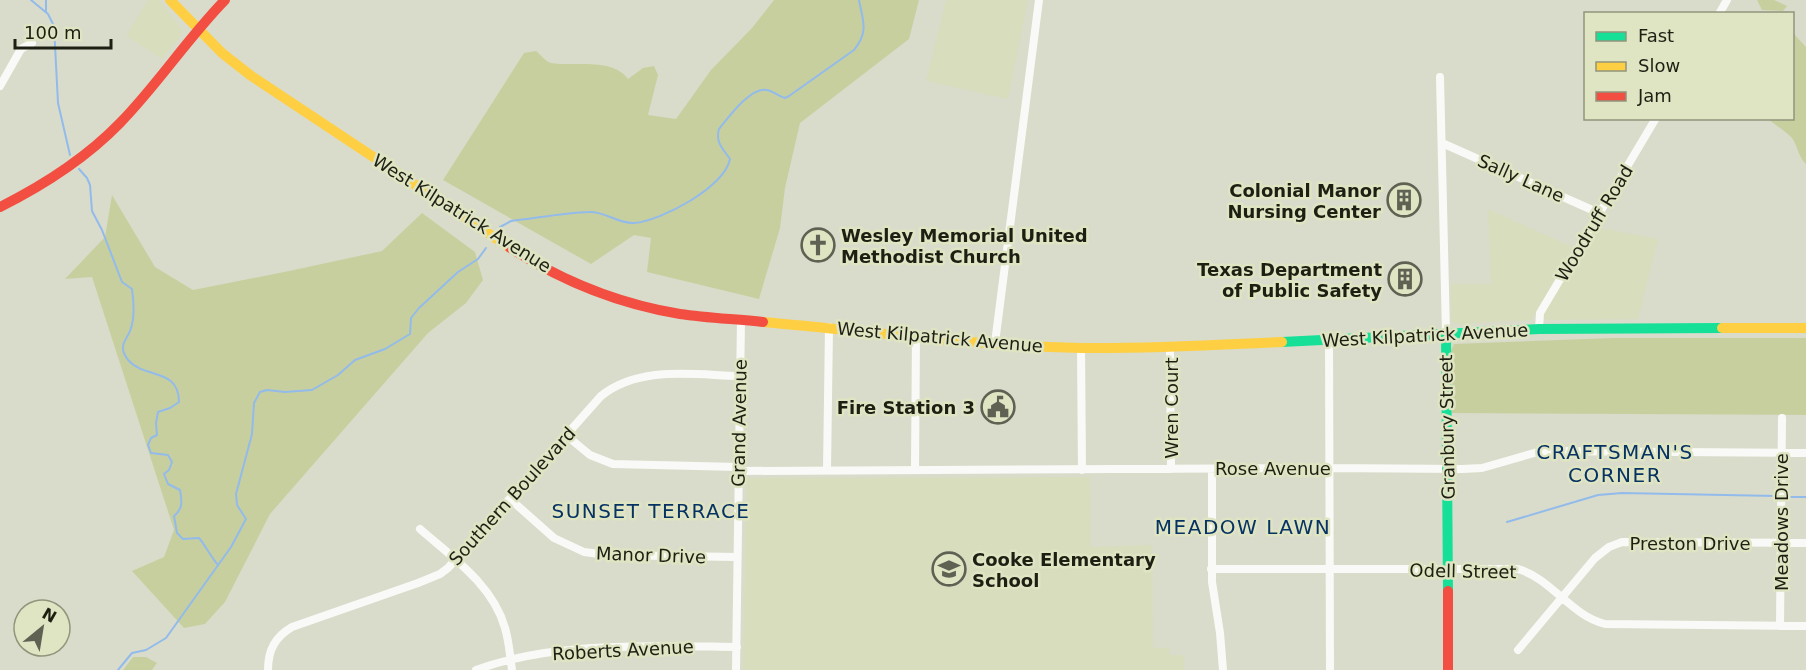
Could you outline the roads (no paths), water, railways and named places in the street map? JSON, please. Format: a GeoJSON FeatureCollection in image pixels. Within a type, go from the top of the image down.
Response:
{"type":"FeatureCollection","features":[{"type":"Feature","properties":{"kind":"main road","name":"West Kilpatrick Avenue"},"geometry":{"type":"LineString","coordinates":[[170,0],[222,53],[250,75],[509,246],[544,267],[595,291],[647,307],[680,314],[996,343],[1081,348],[1170,347],[1539,329],[1806,328]]}},
{"type":"Feature","properties":{"kind":"main road"},"geometry":{"type":"LineString","coordinates":[[0,207],[46,182],[74,163],[120,123],[225,0]]}},
{"type":"Feature","properties":{"kind":"main road","name":"Granbury Street"},"geometry":{"type":"LineString","coordinates":[[1446,333],[1448,670]]}},
{"type":"Feature","properties":{"kind":"street"},"geometry":{"type":"LineString","coordinates":[[996,343],[1039,0]]}},
{"type":"Feature","properties":{"kind":"street"},"geometry":{"type":"LineString","coordinates":[[0,86],[21,50],[32,43]]}},
{"type":"Feature","properties":{"kind":"street","name":"Granbury Street"},"geometry":{"type":"LineString","coordinates":[[1440,77],[1446,333]]}},
{"type":"Feature","properties":{"kind":"street","name":"Woodruff Road"},"geometry":{"type":"LineString","coordinates":[[1539,329],[1540,313],[1655,120]]}},
{"type":"Feature","properties":{"kind":"street","name":"Sally Lane"},"geometry":{"type":"LineString","coordinates":[[1442,143],[1599,213]]}},
{"type":"Feature","properties":{"kind":"street","name":"Grand Avenue"},"geometry":{"type":"LineString","coordinates":[[736,670],[741,320]]}},
{"type":"Feature","properties":{"kind":"street"},"geometry":{"type":"LineString","coordinates":[[827,470],[829,327]]}},
{"type":"Feature","properties":{"kind":"street"},"geometry":{"type":"LineString","coordinates":[[915,470],[916,334]]}},
{"type":"Feature","properties":{"kind":"street"},"geometry":{"type":"LineString","coordinates":[[1329,340],[1330,670]]}},
{"type":"Feature","properties":{"kind":"street","name":"Wren Court"},"geometry":{"type":"LineString","coordinates":[[1170,347],[1171,469]]}},
{"type":"Feature","properties":{"kind":"street"},"geometry":{"type":"LineString","coordinates":[[1081,348],[1082,470]]}},
{"type":"Feature","properties":{"kind":"street","name":"Southern Boulevard"},"geometry":{"type":"LineString","coordinates":[[268,670],[268,655],[275,640],[298,624],[440,574],[456,560],[601,396],[619,384],[632,379],[657,375],[740,376]]}},
{"type":"Feature","properties":{"kind":"street","name":"Meadows Drive"},"geometry":{"type":"LineString","coordinates":[[1780,626],[1782,418]]}},
{"type":"Feature","properties":{"kind":"street","name":"Rose Avenue"},"geometry":{"type":"LineString","coordinates":[[567,436],[582,450],[613,464],[738,469],[1447,469],[1482,468],[1541,451],[1806,453]]}},
{"type":"Feature","properties":{"kind":"street"},"geometry":{"type":"LineString","coordinates":[[1212,469],[1211,569],[1223,670]]}},
{"type":"Feature","properties":{"kind":"street","name":"Manor Drive"},"geometry":{"type":"LineString","coordinates":[[510,499],[554,538],[584,552],[607,555],[737,557]]}},
{"type":"Feature","properties":{"kind":"street"},"geometry":{"type":"LineString","coordinates":[[420,529],[456,560],[485,589],[495,604],[506,630],[512,670]]}},
{"type":"Feature","properties":{"kind":"street","name":"Preston Drive"},"geometry":{"type":"LineString","coordinates":[[1518,650],[1602,551],[1622,542],[1806,543]]}},
{"type":"Feature","properties":{"kind":"street","name":"Odell Street"},"geometry":{"type":"LineString","coordinates":[[1211,569],[1518,569],[1538,577],[1587,618],[1610,624],[1806,626]]}},
{"type":"Feature","properties":{"kind":"street","name":"Roberts Avenue"},"geometry":{"type":"LineString","coordinates":[[476,670],[510,659],[618,647],[737,647]]}},
{"type":"Feature","properties":{"kind":"waterway"},"geometry":{"type":"LineString","coordinates":[[31,0],[48,14],[54,26],[58,103],[70,155]]}},
{"type":"Feature","properties":{"kind":"waterway"},"geometry":{"type":"LineString","coordinates":[[46,0],[46,12]]}},
{"type":"Feature","properties":{"kind":"waterway"},"geometry":{"type":"LineString","coordinates":[[500,227],[511,221],[589,212],[601,213],[622,222],[634,223],[660,216],[690,201],[717,181],[726,170],[730,159],[719,142],[719,129],[740,104],[761,90],[785,98],[854,50],[863,32],[859,0]]}},
{"type":"Feature","properties":{"kind":"waterway"},"geometry":{"type":"LineString","coordinates":[[79,169],[90,185],[92,211],[102,230],[122,282],[132,289],[134,305],[132,326],[123,344],[124,353],[136,367],[168,379],[178,391],[179,402],[158,412],[157,435],[151,438],[148,445],[151,453],[168,455],[172,462],[169,470],[164,474],[168,484],[180,490],[181,505],[174,516],[177,533],[183,539],[199,538],[218,565]]}},
{"type":"Feature","properties":{"kind":"waterway"},"geometry":{"type":"LineString","coordinates":[[118,670],[132,653],[146,650],[166,638],[231,547],[246,519],[237,505],[236,494],[252,434],[254,403],[260,392],[312,390],[338,375],[355,360],[385,349],[410,334],[411,318],[419,308],[458,272],[478,259],[486,248]]}},
{"type":"Feature","properties":{"kind":"waterway"},"geometry":{"type":"LineString","coordinates":[[1507,522],[1598,495],[1622,493],[1776,496]]}},
{"type":"Feature","properties":{"kind":"waterway"},"geometry":{"type":"LineString","coordinates":[[1787,497],[1806,497]]}},
{"type":"Feature","properties":{"kind":"place","name":"Colonial Manor Nursing Center"},"geometry":{"type":"Point","coordinates":[1404,200]}},
{"type":"Feature","properties":{"kind":"place","name":"Wesley Memorial United Methodist Church"},"geometry":{"type":"Point","coordinates":[818,245]}},
{"type":"Feature","properties":{"kind":"place","name":"Texas Department of Public Safety"},"geometry":{"type":"Point","coordinates":[1405,279]}},
{"type":"Feature","properties":{"kind":"place","name":"Fire Station 3"},"geometry":{"type":"Point","coordinates":[998,407]}},
{"type":"Feature","properties":{"kind":"place","name":"Cooke Elementary School"},"geometry":{"type":"Point","coordinates":[949,569]}},
{"type":"Feature","properties":{"kind":"district","name":"CRAFTSMAN'S CORNER"},"geometry":{"type":"Point","coordinates":[1615,464]}},
{"type":"Feature","properties":{"kind":"district","name":"SUNSET TERRACE"},"geometry":{"type":"Point","coordinates":[651,511]}},
{"type":"Feature","properties":{"kind":"district","name":"MEADOW LAWN"},"geometry":{"type":"Point","coordinates":[1243,527]}}]}
